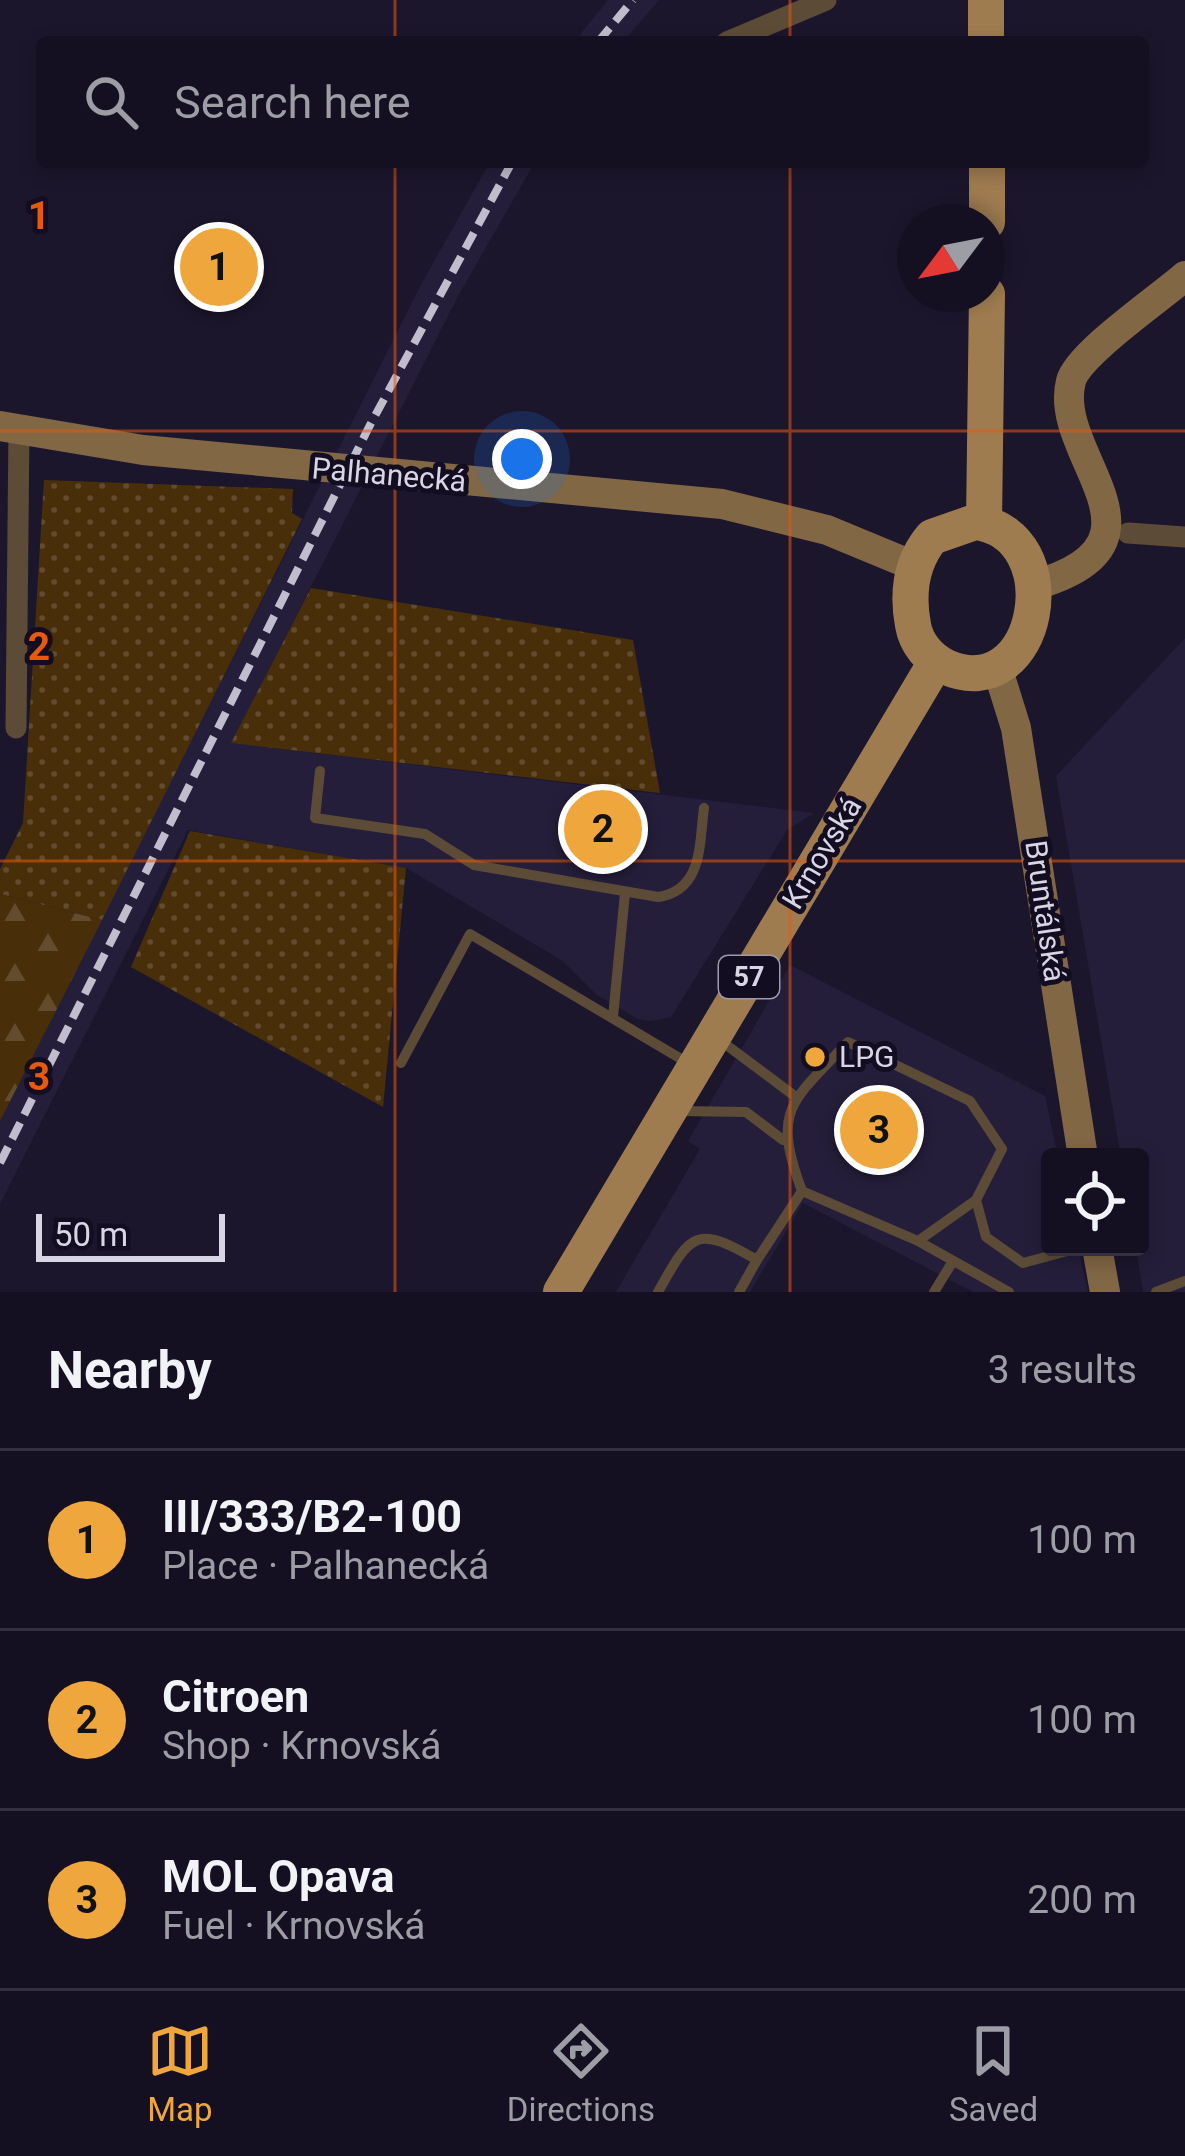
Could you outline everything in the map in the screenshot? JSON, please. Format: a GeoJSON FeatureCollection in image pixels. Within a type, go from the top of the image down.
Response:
{"type":"FeatureCollection","features":[{"type":"Feature","properties":{"kind":"main road"},"geometry":{"type":"LineString","coordinates":[[986,0],[986,36]]}},
{"type":"Feature","properties":{"kind":"main road"},"geometry":{"type":"LineString","coordinates":[[987,168],[987,204]]}},
{"type":"Feature","properties":{"kind":"main road"},"geometry":{"type":"LineString","coordinates":[[985,524],[987,312]]}},
{"type":"Feature","properties":{"kind":"main road"},"geometry":{"type":"LineString","coordinates":[[985,524],[1021,548],[1033,586],[1028,636],[997,667],[968,673],[936,662],[915,635],[914,566],[922,549],[945,529],[985,524]]}},
{"type":"Feature","properties":{"kind":"main road","name":"Krnovská"},"geometry":{"type":"LineString","coordinates":[[561,1292],[936,662]]}},
{"type":"Feature","properties":{"kind":"street"},"geometry":{"type":"LineString","coordinates":[[741,36],[826,0]]}},
{"type":"Feature","properties":{"kind":"street"},"geometry":{"type":"LineString","coordinates":[[1033,586],[1100,570],[1117,555],[1128,532],[1125,498],[1075,414],[1070,384],[1082,362],[1185,276]]}},
{"type":"Feature","properties":{"kind":"street"},"geometry":{"type":"LineString","coordinates":[[9,427],[16,728]]}},
{"type":"Feature","properties":{"kind":"street","name":"Palhanecká"},"geometry":{"type":"LineString","coordinates":[[9,427],[143,451],[722,503],[798,521],[914,566]]}},
{"type":"Feature","properties":{"kind":"street"},"geometry":{"type":"LineString","coordinates":[[1128,532],[1185,537]]}},
{"type":"Feature","properties":{"kind":"street","name":"Bruntálská"},"geometry":{"type":"LineString","coordinates":[[997,667],[1016,728],[1082,1148]]}},
{"type":"Feature","properties":{"kind":"street"},"geometry":{"type":"LineString","coordinates":[[1099,1256],[1105,1292]]}},
{"type":"Feature","properties":{"kind":"lane"},"geometry":{"type":"LineString","coordinates":[[320,772],[315,818],[412,831],[439,840],[475,865],[625,893],[668,896],[691,880],[704,808]]}},
{"type":"Feature","properties":{"kind":"lane"},"geometry":{"type":"LineString","coordinates":[[613,1017],[625,893]]}},
{"type":"Feature","properties":{"kind":"lane"},"geometry":{"type":"LineString","coordinates":[[401,1063],[470,934],[613,1017],[705,1052],[796,1097]]}},
{"type":"Feature","properties":{"kind":"lane"},"geometry":{"type":"LineString","coordinates":[[783,1140],[796,1097],[848,1042],[970,1101],[1002,1149],[976,1200],[918,1241]]}},
{"type":"Feature","properties":{"kind":"lane"},"geometry":{"type":"LineString","coordinates":[[670,1111],[746,1112],[783,1140],[802,1191],[918,1241],[1009,1292]]}},
{"type":"Feature","properties":{"kind":"lane"},"geometry":{"type":"LineString","coordinates":[[740,1292],[802,1191]]}},
{"type":"Feature","properties":{"kind":"lane"},"geometry":{"type":"LineString","coordinates":[[976,1200],[986,1237],[1024,1263],[1049,1256]]}},
{"type":"Feature","properties":{"kind":"lane"},"geometry":{"type":"LineString","coordinates":[[658,1292],[693,1239],[718,1238],[757,1260]]}},
{"type":"Feature","properties":{"kind":"lane"},"geometry":{"type":"LineString","coordinates":[[934,1292],[953,1261]]}},
{"type":"Feature","properties":{"kind":"lane"},"geometry":{"type":"LineString","coordinates":[[1156,1292],[1185,1281]]}},
{"type":"Feature","properties":{"kind":"shaded area"},"geometry":{"type":"Polygon","coordinates":[[[608,0],[659,0],[628,36],[579,36],[608,0]]]}},
{"type":"Feature","properties":{"kind":"shaded area"},"geometry":{"type":"Polygon","coordinates":[[[487,168],[532,168],[457,298],[232,743],[814,813],[787,830],[671,1017],[651,1021],[638,1019],[597,995],[563,961],[406,868],[188,830],[0,1204],[0,1120],[423,281],[487,168]]]}},
{"type":"Feature","properties":{"kind":"shaded area"},"geometry":{"type":"Polygon","coordinates":[[[1185,638],[1185,1292],[1143,1292],[1137,1256],[1149,1256],[1149,1148],[1119,1148],[1056,776],[1185,638]]]}},
{"type":"Feature","properties":{"kind":"shaded area"},"geometry":{"type":"Polygon","coordinates":[[[790,965],[1045,1096],[1056,1148],[1041,1148],[1041,1256],[1080,1256],[1088,1292],[973,1292],[803,1203],[750,1292],[616,1292],[700,1149],[688,1141],[790,965]]]}},
{"type":"Feature","properties":{"kind":"green space"},"geometry":{"type":"Polygon","coordinates":[[[44,480],[293,489],[292,513],[302,519],[102,920],[0,894],[0,869],[23,823],[44,480]]]}},
{"type":"Feature","properties":{"kind":"green space"},"geometry":{"type":"Polygon","coordinates":[[[311,588],[633,640],[660,793],[231,743],[311,588]]]}},
{"type":"Feature","properties":{"kind":"green space"},"geometry":{"type":"Polygon","coordinates":[[[190,831],[406,868],[383,1107],[131,967],[190,831]]]}},
{"type":"Feature","properties":{"kind":"green space"},"geometry":{"type":"Polygon","coordinates":[[[0,894],[102,920],[0,1121],[0,894]]]}},
{"type":"Feature","properties":{"kind":"railway"},"geometry":{"type":"LineString","coordinates":[[603,36],[633,0]]}},
{"type":"Feature","properties":{"kind":"railway"},"geometry":{"type":"LineString","coordinates":[[0,1163],[369,427],[509,168]]}},
{"type":"Feature","properties":{"kind":"place","name":"III/333/B2-100"},"geometry":{"type":"Point","coordinates":[219,267]}},
{"type":"Feature","properties":{"kind":"place","name":"Citroen"},"geometry":{"type":"Point","coordinates":[603,829]}},
{"type":"Feature","properties":{"kind":"place","name":"LPG"},"geometry":{"type":"Point","coordinates":[815,1057]}},
{"type":"Feature","properties":{"kind":"place","name":"MOL Opava"},"geometry":{"type":"Point","coordinates":[879,1130]}}]}
